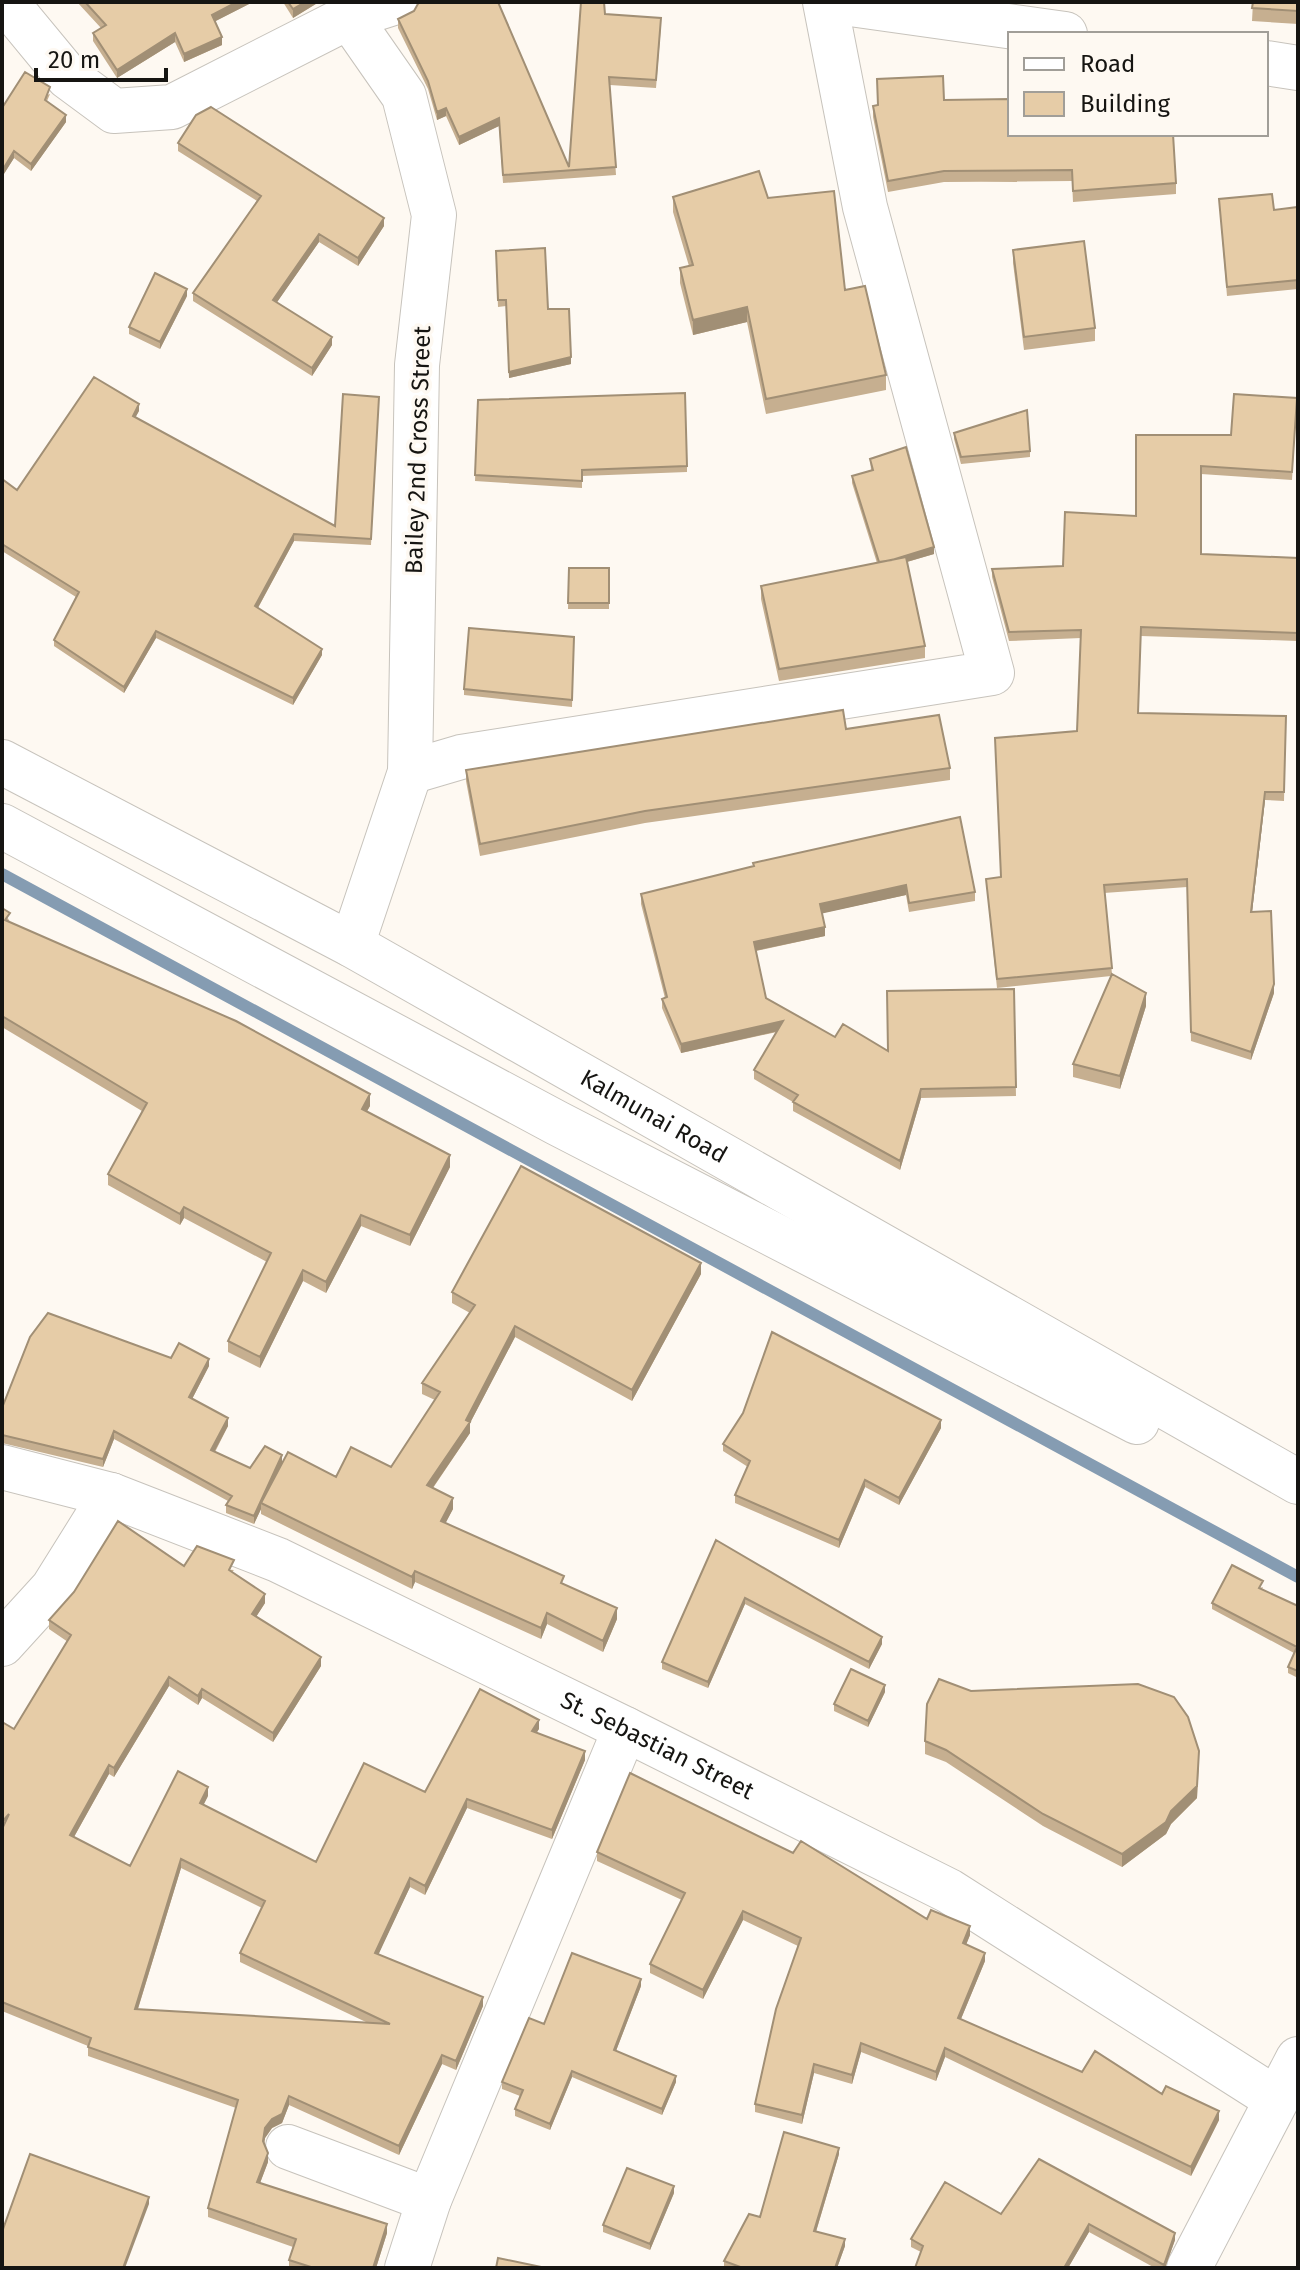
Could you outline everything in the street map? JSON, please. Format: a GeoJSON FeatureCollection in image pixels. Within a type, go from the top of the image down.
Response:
{"type":"FeatureCollection","features":[{"type":"Feature","properties":{"kind":"main road"},"geometry":{"type":"LineString","coordinates":[[6,2],[68,77],[114,111],[172,107],[349,17],[396,2]]}},
{"type":"Feature","properties":{"kind":"main road"},"geometry":{"type":"LineString","coordinates":[[410,772],[461,757],[992,673],[865,207],[825,2]]}},
{"type":"Feature","properties":{"kind":"main road"},"geometry":{"type":"LineString","coordinates":[[836,2],[1051,32]]}},
{"type":"Feature","properties":{"kind":"main road","name":"Bailey 2nd Cross Street"},"geometry":{"type":"LineString","coordinates":[[349,17],[404,96],[434,215],[417,365],[410,772],[352,945]]}},
{"type":"Feature","properties":{"kind":"main road"},"geometry":{"type":"LineString","coordinates":[[1268,63],[1298,68]]}},
{"type":"Feature","properties":{"kind":"main road","name":"Kalmunai Road"},"geometry":{"type":"LineString","coordinates":[[2,762],[352,945],[1298,1482]]}},
{"type":"Feature","properties":{"kind":"main road","name":"Kalmunai Road"},"geometry":{"type":"LineString","coordinates":[[2,826],[571,1130],[1298,1508]]}},
{"type":"Feature","properties":{"kind":"main road","name":"St. Sebastian Street"},"geometry":{"type":"LineString","coordinates":[[2,1467],[111,1495],[278,1560],[625,1729],[949,1891],[1276,2099]]}},
{"type":"Feature","properties":{"kind":"main road"},"geometry":{"type":"LineString","coordinates":[[2,1644],[53,1588],[111,1495]]}},
{"type":"Feature","properties":{"kind":"main road"},"geometry":{"type":"LineString","coordinates":[[407,2268],[429,2200],[625,1729]]}},
{"type":"Feature","properties":{"kind":"main road"},"geometry":{"type":"LineString","coordinates":[[1189,2268],[1298,2059]]}},
{"type":"Feature","properties":{"kind":"main road"},"geometry":{"type":"LineString","coordinates":[[288,2147],[429,2200]]}},
{"type":"Feature","properties":{"kind":"building"},"geometry":{"type":"Polygon","coordinates":[[[85,2],[237,2],[212,15],[222,37],[184,54],[175,33],[117,70],[93,33],[106,25],[85,2]]]}},
{"type":"Feature","properties":{"kind":"building"},"geometry":{"type":"Polygon","coordinates":[[[288,2],[305,2],[293,9],[288,2]]]}},
{"type":"Feature","properties":{"kind":"building"},"geometry":{"type":"Polygon","coordinates":[[[419,2],[498,2],[569,167],[581,2],[604,2],[605,14],[661,18],[656,80],[609,77],[616,167],[503,175],[499,118],[459,137],[446,108],[437,112],[428,81],[398,19],[414,11],[419,2]]]}},
{"type":"Feature","properties":{"kind":"building"},"geometry":{"type":"Polygon","coordinates":[[[1253,2],[1298,2],[1298,11],[1252,8],[1253,2]]]}},
{"type":"Feature","properties":{"kind":"building"},"geometry":{"type":"Polygon","coordinates":[[[25,72],[50,87],[45,100],[66,115],[31,164],[14,151],[2,171],[2,108],[25,72]]]}},
{"type":"Feature","properties":{"kind":"building"},"geometry":{"type":"Polygon","coordinates":[[[943,76],[944,100],[1008,99],[1008,136],[1173,136],[1176,183],[1073,191],[1072,170],[944,171],[888,181],[873,106],[878,105],[877,79],[943,76]]]}},
{"type":"Feature","properties":{"kind":"building"},"geometry":{"type":"Polygon","coordinates":[[[211,107],[384,218],[358,258],[319,234],[273,300],[332,337],[312,368],[193,293],[261,196],[178,143],[196,115],[211,107]]]}},
{"type":"Feature","properties":{"kind":"building"},"geometry":{"type":"Polygon","coordinates":[[[759,171],[768,198],[834,191],[845,290],[865,286],[886,375],[766,399],[747,307],[693,320],[680,268],[693,265],[673,197],[759,171]]]}},
{"type":"Feature","properties":{"kind":"building"},"geometry":{"type":"Polygon","coordinates":[[[1272,194],[1274,210],[1298,207],[1298,280],[1227,287],[1219,199],[1272,194]]]}},
{"type":"Feature","properties":{"kind":"building"},"geometry":{"type":"Polygon","coordinates":[[[1084,241],[1095,328],[1024,337],[1013,250],[1084,241]]]}},
{"type":"Feature","properties":{"kind":"building"},"geometry":{"type":"Polygon","coordinates":[[[545,248],[548,309],[569,309],[571,357],[509,372],[506,300],[498,300],[496,251],[545,248]]]}},
{"type":"Feature","properties":{"kind":"building"},"geometry":{"type":"Polygon","coordinates":[[[155,273],[187,289],[160,342],[129,327],[155,273]]]}},
{"type":"Feature","properties":{"kind":"building"},"geometry":{"type":"Polygon","coordinates":[[[94,377],[139,404],[133,416],[335,526],[343,394],[379,397],[371,539],[294,534],[255,606],[322,649],[293,698],[156,631],[124,687],[54,640],[79,592],[2,544],[2,479],[17,490],[94,377]]]}},
{"type":"Feature","properties":{"kind":"building"},"geometry":{"type":"Polygon","coordinates":[[[685,393],[687,466],[582,470],[582,481],[475,475],[478,400],[685,393]]]}},
{"type":"Feature","properties":{"kind":"building"},"geometry":{"type":"Polygon","coordinates":[[[1234,394],[1297,398],[1292,472],[1201,466],[1201,554],[1298,558],[1298,633],[1141,627],[1138,713],[1286,716],[1284,792],[1265,792],[1251,912],[1271,911],[1274,984],[1251,1052],[1191,1032],[1187,879],[1104,885],[1112,968],[997,979],[986,879],[1001,877],[995,738],[1077,731],[1081,630],[1009,632],[992,569],[1063,566],[1065,512],[1136,516],[1136,435],[1231,435],[1234,394]]]}},
{"type":"Feature","properties":{"kind":"building"},"geometry":{"type":"Polygon","coordinates":[[[1027,410],[1030,451],[961,457],[954,433],[1027,410]]]}},
{"type":"Feature","properties":{"kind":"building"},"geometry":{"type":"Polygon","coordinates":[[[906,447],[934,547],[879,562],[852,476],[873,470],[870,459],[906,447]]]}},
{"type":"Feature","properties":{"kind":"building"},"geometry":{"type":"Polygon","coordinates":[[[906,557],[925,646],[779,669],[761,586],[906,557]]]}},
{"type":"Feature","properties":{"kind":"building"},"geometry":{"type":"Polygon","coordinates":[[[569,568],[609,568],[609,603],[568,603],[569,568]]]}},
{"type":"Feature","properties":{"kind":"building"},"geometry":{"type":"Polygon","coordinates":[[[469,628],[574,637],[572,700],[464,689],[469,628]]]}},
{"type":"Feature","properties":{"kind":"building"},"geometry":{"type":"Polygon","coordinates":[[[843,710],[846,729],[939,715],[950,768],[645,811],[480,844],[466,770],[843,710]]]}},
{"type":"Feature","properties":{"kind":"building"},"geometry":{"type":"Polygon","coordinates":[[[960,817],[975,892],[909,903],[906,885],[820,904],[825,927],[754,942],[766,998],[835,1037],[843,1024],[888,1051],[887,991],[1014,989],[1016,1087],[921,1089],[900,1161],[793,1102],[798,1095],[754,1070],[783,1021],[681,1044],[662,999],[667,997],[641,894],[754,866],[753,863],[960,817]]]}},
{"type":"Feature","properties":{"kind":"building"},"geometry":{"type":"Polygon","coordinates":[[[2,908],[10,913],[5,920],[236,1021],[370,1094],[362,1109],[450,1155],[410,1235],[361,1215],[326,1282],[303,1270],[260,1357],[228,1341],[271,1253],[184,1207],[180,1214],[108,1174],[147,1103],[2,1016],[2,908]]]}},
{"type":"Feature","properties":{"kind":"building"},"geometry":{"type":"Polygon","coordinates":[[[1112,974],[1146,993],[1120,1076],[1073,1064],[1112,974]]]}},
{"type":"Feature","properties":{"kind":"building"},"geometry":{"type":"Polygon","coordinates":[[[521,1166],[701,1263],[632,1390],[515,1326],[466,1420],[470,1422],[427,1485],[453,1498],[441,1521],[564,1576],[561,1583],[617,1608],[603,1641],[547,1613],[541,1628],[415,1571],[412,1577],[261,1503],[288,1452],[336,1477],[351,1447],[391,1467],[440,1392],[422,1383],[475,1305],[452,1292],[521,1166]]]}},
{"type":"Feature","properties":{"kind":"building"},"geometry":{"type":"Polygon","coordinates":[[[48,1313],[171,1358],[179,1343],[209,1359],[189,1397],[228,1418],[211,1450],[250,1468],[265,1446],[282,1455],[254,1516],[226,1505],[232,1496],[114,1431],[103,1459],[2,1435],[2,1408],[30,1337],[48,1313]]]}},
{"type":"Feature","properties":{"kind":"building"},"geometry":{"type":"Polygon","coordinates":[[[772,1332],[941,1420],[899,1498],[865,1480],[839,1540],[735,1495],[750,1461],[723,1444],[743,1413],[772,1332]]]}},
{"type":"Feature","properties":{"kind":"building"},"geometry":{"type":"Polygon","coordinates":[[[118,1521],[184,1566],[197,1546],[234,1560],[229,1570],[265,1594],[252,1614],[321,1657],[273,1733],[202,1689],[198,1696],[169,1677],[114,1768],[109,1765],[70,1835],[130,1866],[178,1771],[208,1787],[200,1803],[316,1862],[364,1763],[425,1792],[480,1689],[539,1720],[532,1731],[585,1751],[552,1830],[467,1799],[425,1886],[410,1878],[375,1953],[483,1997],[456,2061],[442,2055],[399,2146],[289,2096],[282,2114],[272,2119],[265,2128],[263,2141],[268,2153],[257,2182],[387,2224],[373,2268],[314,2268],[289,2260],[296,2239],[208,2208],[238,2100],[88,2047],[91,2038],[2,2002],[2,1829],[9,1814],[2,1822],[2,1722],[14,1729],[71,1635],[49,1620],[74,1592],[118,1521]],[[181,1859],[135,2009],[390,2024],[240,1953],[265,1901],[181,1859]]]}},
{"type":"Feature","properties":{"kind":"building"},"geometry":{"type":"Polygon","coordinates":[[[716,1540],[882,1637],[869,1662],[745,1598],[708,1682],[662,1662],[716,1540]]]}},
{"type":"Feature","properties":{"kind":"building"},"geometry":{"type":"Polygon","coordinates":[[[1232,1565],[1263,1581],[1259,1588],[1298,1606],[1298,1671],[1288,1667],[1297,1647],[1212,1603],[1232,1565]]]}},
{"type":"Feature","properties":{"kind":"building"},"geometry":{"type":"Polygon","coordinates":[[[851,1669],[885,1685],[868,1721],[834,1704],[851,1669]]]}},
{"type":"Feature","properties":{"kind":"building"},"geometry":{"type":"Polygon","coordinates":[[[939,1679],[971,1691],[1138,1684],[1174,1697],[1188,1717],[1199,1751],[1197,1786],[1171,1811],[1166,1822],[1122,1854],[1043,1814],[946,1750],[925,1741],[927,1704],[939,1679]]]}},
{"type":"Feature","properties":{"kind":"building"},"geometry":{"type":"Polygon","coordinates":[[[630,1773],[793,1853],[801,1841],[927,1919],[931,1910],[970,1926],[963,1943],[985,1953],[958,2018],[1082,2072],[1095,2051],[1162,2094],[1166,2086],[1219,2111],[1191,2167],[945,2048],[936,2072],[861,2043],[852,2075],[814,2064],[802,2115],[755,2104],[776,2009],[801,1938],[743,1911],[703,1990],[650,1964],[685,1893],[597,1852],[630,1773]]]}},
{"type":"Feature","properties":{"kind":"building"},"geometry":{"type":"Polygon","coordinates":[[[572,1953],[641,1979],[614,2050],[676,2076],[662,2109],[572,2071],[550,2124],[515,2109],[523,2090],[502,2082],[529,2018],[544,2024],[572,1953]]]}},
{"type":"Feature","properties":{"kind":"building"},"geometry":{"type":"Polygon","coordinates":[[[784,2132],[839,2148],[814,2231],[845,2239],[835,2268],[743,2268],[724,2261],[749,2214],[760,2217],[784,2132]]]}},
{"type":"Feature","properties":{"kind":"building"},"geometry":{"type":"Polygon","coordinates":[[[30,2154],[149,2197],[123,2268],[2,2268],[2,2232],[30,2154]]]}},
{"type":"Feature","properties":{"kind":"building"},"geometry":{"type":"Polygon","coordinates":[[[1039,2159],[1175,2233],[1164,2265],[1089,2224],[1064,2268],[915,2268],[923,2246],[911,2239],[945,2182],[1001,2214],[1039,2159]]]}},
{"type":"Feature","properties":{"kind":"building"},"geometry":{"type":"Polygon","coordinates":[[[627,2168],[674,2186],[650,2244],[603,2225],[627,2168]]]}},
{"type":"Feature","properties":{"kind":"building"},"geometry":{"type":"Polygon","coordinates":[[[498,2258],[546,2268],[496,2268],[498,2258]]]}},
{"type":"Feature","properties":{"kind":"waterway"},"geometry":{"type":"LineString","coordinates":[[2,874],[1298,1577]]}}]}
